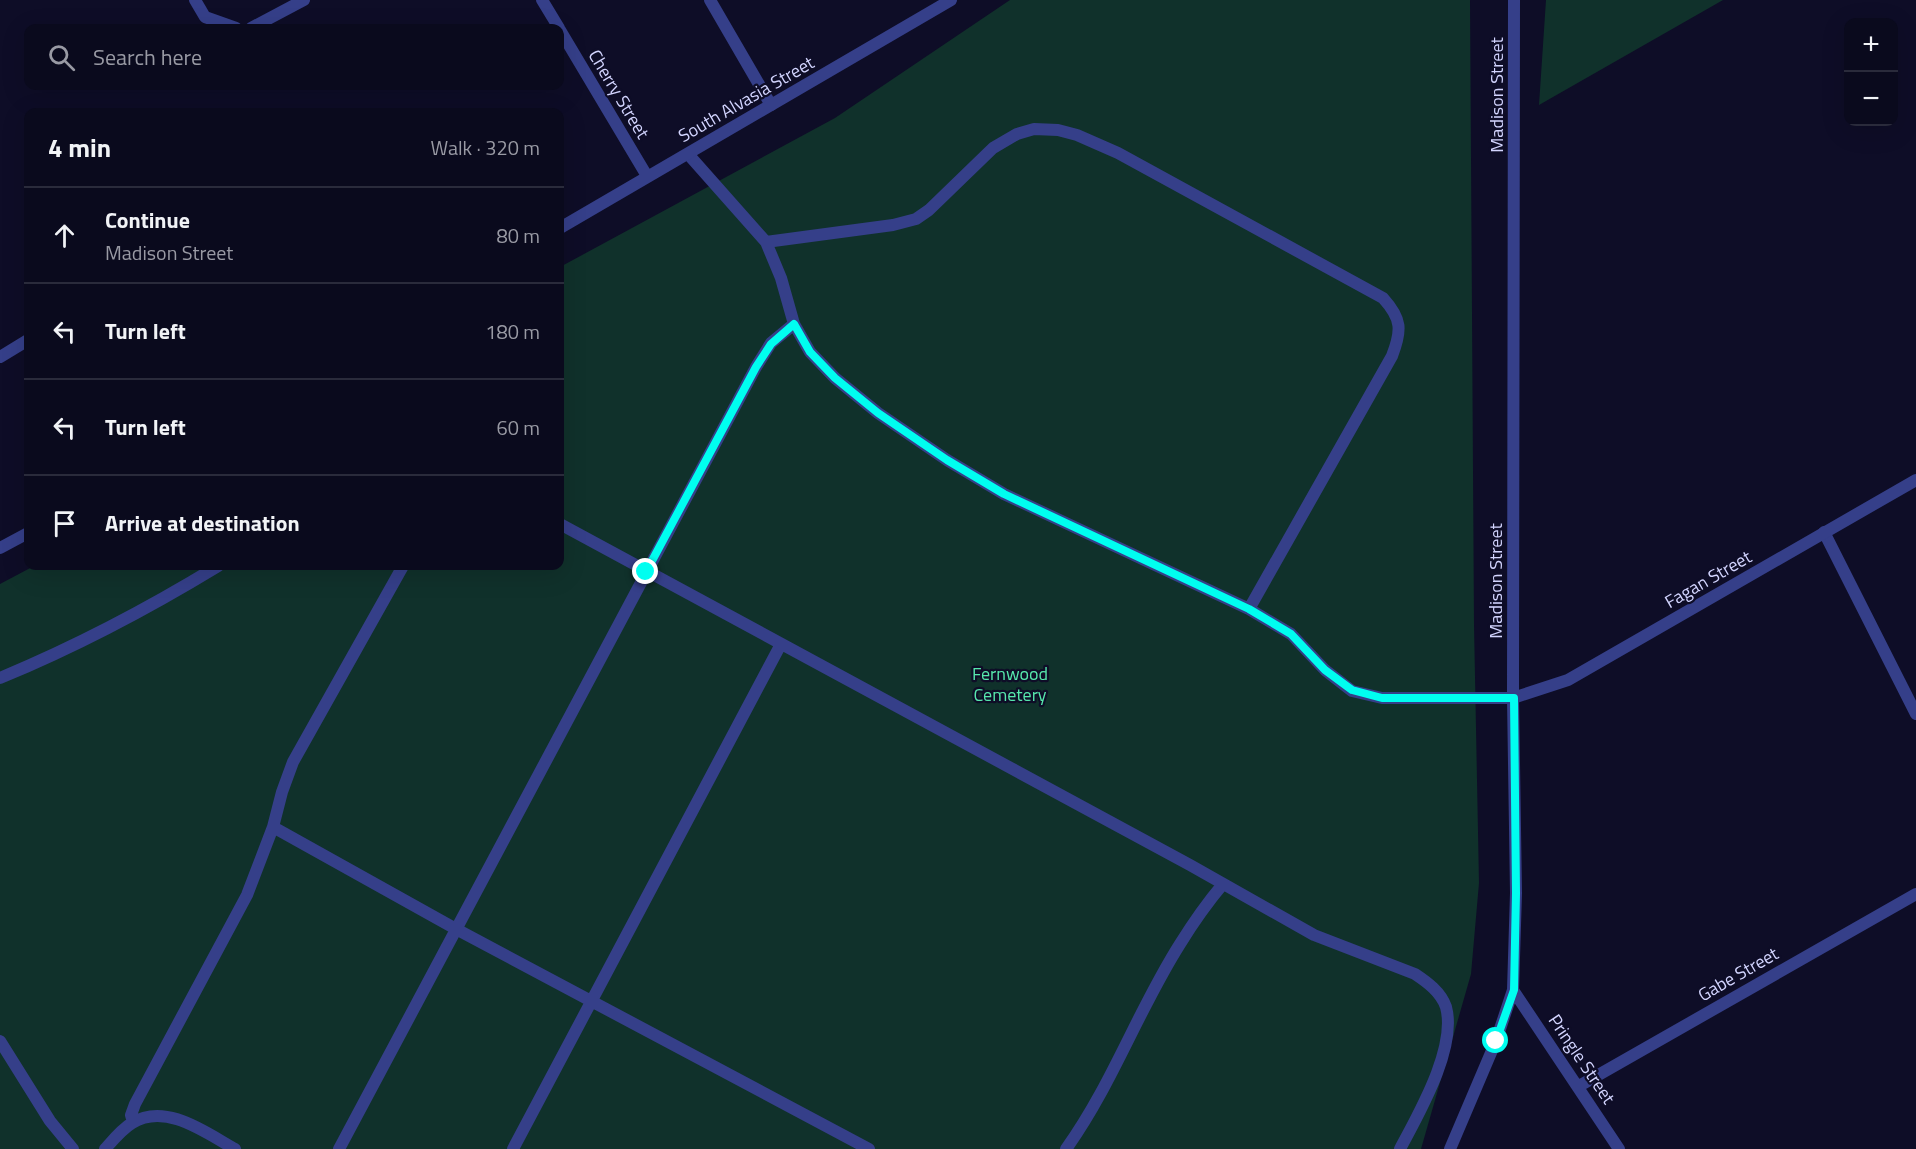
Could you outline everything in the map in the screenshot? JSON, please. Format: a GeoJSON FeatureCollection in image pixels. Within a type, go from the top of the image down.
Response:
{"type":"FeatureCollection","features":[{"type":"Feature","properties":{"kind":"street"},"geometry":{"type":"LineString","coordinates":[[195,0],[205,17],[225,24]]}},
{"type":"Feature","properties":{"kind":"street"},"geometry":{"type":"LineString","coordinates":[[259,24],[304,0]]}},
{"type":"Feature","properties":{"kind":"street","name":"Cherry Street"},"geometry":{"type":"LineString","coordinates":[[542,0],[556,24]]}},
{"type":"Feature","properties":{"kind":"street"},"geometry":{"type":"LineString","coordinates":[[710,0],[771,105]]}},
{"type":"Feature","properties":{"kind":"street","name":"South Alvasia Street"},"geometry":{"type":"LineString","coordinates":[[564,226],[951,0]]}},
{"type":"Feature","properties":{"kind":"street","name":"Madison Street"},"geometry":{"type":"LineString","coordinates":[[1450,1149],[1496,1041],[1514,990],[1516,893],[1514,0]]}},
{"type":"Feature","properties":{"kind":"street","name":"Cherry Street"},"geometry":{"type":"LineString","coordinates":[[564,37],[647,176]]}},
{"type":"Feature","properties":{"kind":"street"},"geometry":{"type":"LineString","coordinates":[[766,242],[893,225],[916,219],[929,210],[993,148],[1017,134],[1034,129],[1058,130],[1077,135],[1118,153],[1383,298],[1394,310],[1400,326],[1392,356],[1249,609]]}},
{"type":"Feature","properties":{"kind":"street","name":"Fagan Street"},"geometry":{"type":"LineString","coordinates":[[688,154],[766,242],[781,278],[794,324],[810,352],[835,378],[878,413],[947,460],[1004,494],[1249,609],[1291,634],[1325,670],[1352,690],[1382,698],[1514,698],[1568,680],[1916,480]]}},
{"type":"Feature","properties":{"kind":"street"},"geometry":{"type":"LineString","coordinates":[[339,1149],[756,367],[771,344],[794,324]]}},
{"type":"Feature","properties":{"kind":"street"},"geometry":{"type":"LineString","coordinates":[[0,357],[24,342]]}},
{"type":"Feature","properties":{"kind":"street"},"geometry":{"type":"LineString","coordinates":[[564,526],[1314,935],[1415,974],[1430,983],[1446,1007],[1447,1028],[1444,1054],[1428,1094],[1400,1149]]}},
{"type":"Feature","properties":{"kind":"street"},"geometry":{"type":"LineString","coordinates":[[1824,532],[1914,708]]}},
{"type":"Feature","properties":{"kind":"street"},"geometry":{"type":"LineString","coordinates":[[0,548],[24,535]]}},
{"type":"Feature","properties":{"kind":"street"},"geometry":{"type":"LineString","coordinates":[[0,678],[38,662],[182,588],[211,570]]}},
{"type":"Feature","properties":{"kind":"street"},"geometry":{"type":"LineString","coordinates":[[133,1122],[131,1115],[135,1104],[246,895],[273,827],[293,762],[401,570]]}},
{"type":"Feature","properties":{"kind":"street"},"geometry":{"type":"LineString","coordinates":[[513,1149],[781,644]]}},
{"type":"Feature","properties":{"kind":"street"},"geometry":{"type":"LineString","coordinates":[[273,827],[456,929],[869,1149]]}},
{"type":"Feature","properties":{"kind":"street"},"geometry":{"type":"LineString","coordinates":[[1066,1149],[1086,1121],[1108,1082],[1179,945],[1222,884]]}},
{"type":"Feature","properties":{"kind":"street","name":"Gabe Street"},"geometry":{"type":"LineString","coordinates":[[1578,1086],[1916,894]]}},
{"type":"Feature","properties":{"kind":"street","name":"Pringle Street"},"geometry":{"type":"LineString","coordinates":[[1514,990],[1619,1149]]}},
{"type":"Feature","properties":{"kind":"street"},"geometry":{"type":"LineString","coordinates":[[0,1041],[50,1121],[73,1149]]}},
{"type":"Feature","properties":{"kind":"street"},"geometry":{"type":"LineString","coordinates":[[105,1149],[133,1122],[159,1117],[184,1122],[235,1149]]}},
{"type":"Feature","properties":{"kind":"green space","name":"Fernwood Cemetery"},"geometry":{"type":"Polygon","coordinates":[[[1010,0],[1470,0],[1474,625],[1479,883],[1471,974],[1421,1149],[0,1149],[0,584],[26,570],[564,570],[564,265],[835,118],[1010,0]]]}},
{"type":"Feature","properties":{"kind":"green space"},"geometry":{"type":"Polygon","coordinates":[[[1546,0],[1723,0],[1539,105],[1546,0]]]}},
{"type":"Feature","properties":{"kind":"route"},"geometry":{"type":"LineString","coordinates":[[646,572],[756,367],[771,344],[794,324],[810,352],[835,378],[878,413],[947,460],[1004,494],[1249,609],[1291,634],[1325,670],[1352,690],[1382,698],[1514,698],[1516,893],[1514,990],[1496,1041]]}}]}
